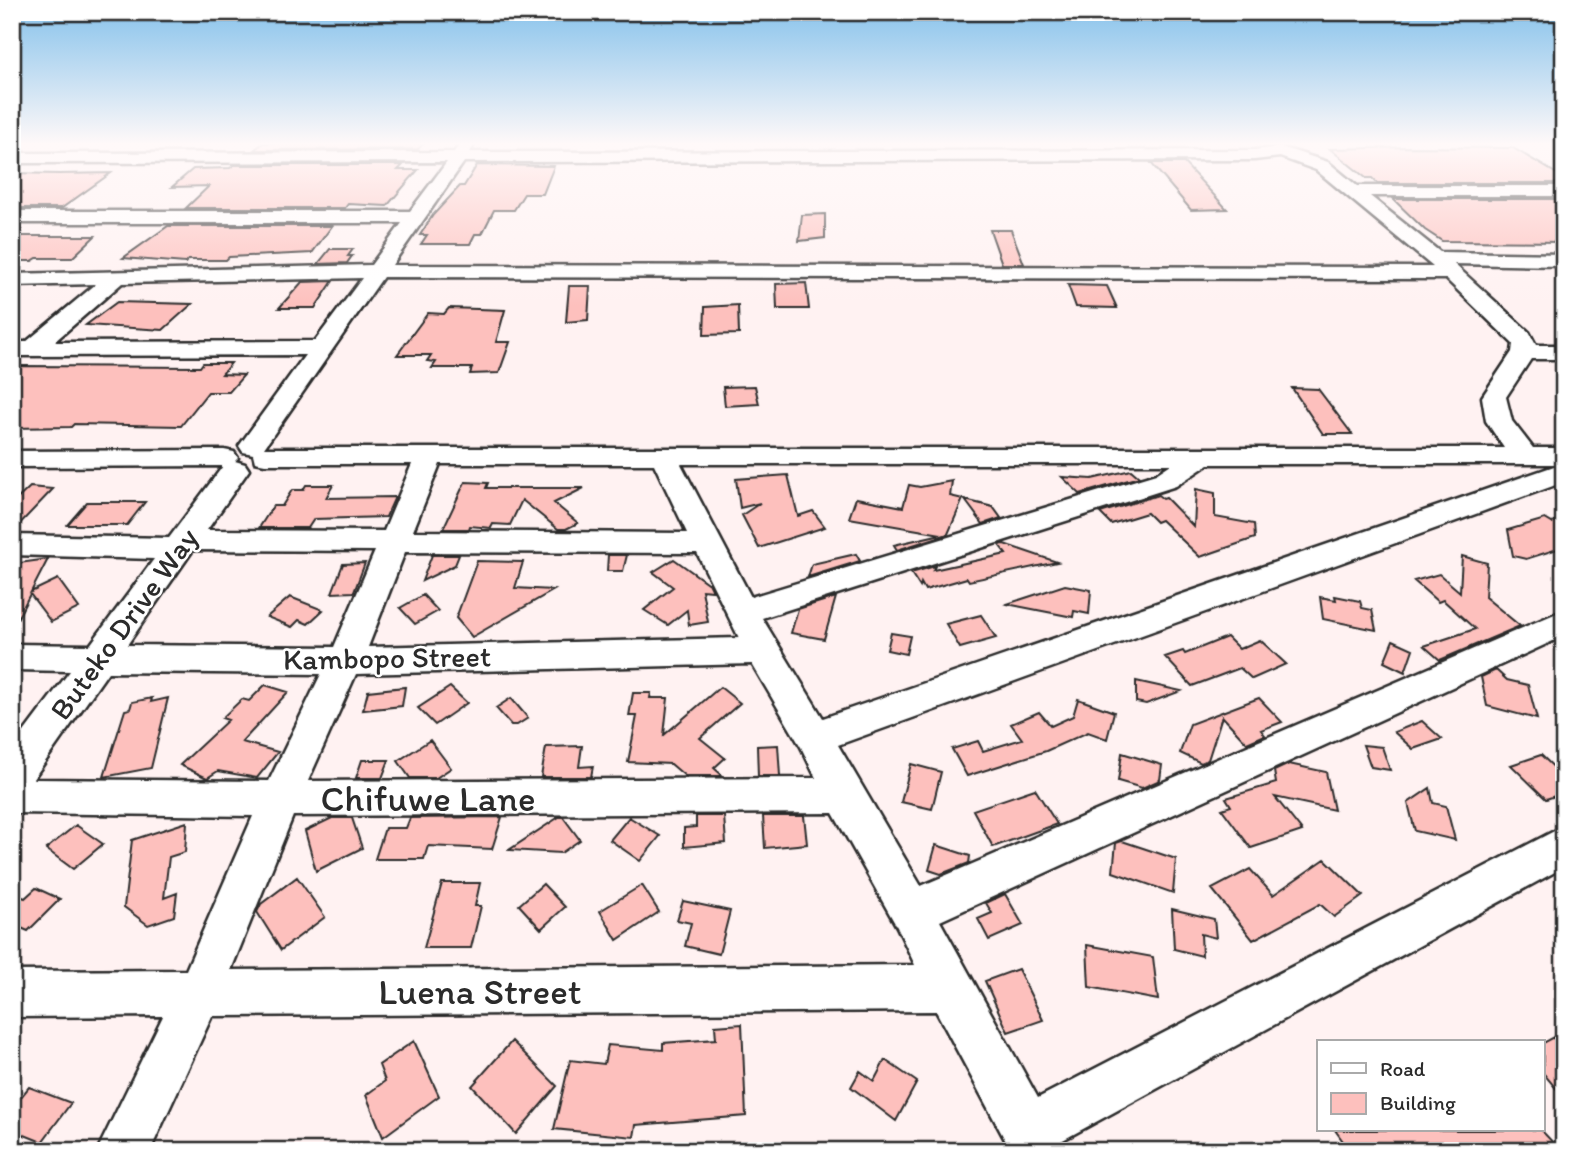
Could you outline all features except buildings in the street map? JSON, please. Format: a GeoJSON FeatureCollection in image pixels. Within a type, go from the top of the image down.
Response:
{"type":"FeatureCollection","features":[{"type":"Feature","properties":{"kind":"street","name":"Buteko Drive Way"},"geometry":{"type":"LineString","coordinates":[[12,778],[102,657],[430,197]]}},
{"type":"Feature","properties":{"kind":"street"},"geometry":{"type":"LineString","coordinates":[[1361,197],[1435,258],[1521,337],[1525,344],[1524,352],[1494,397],[1494,413],[1552,462]]}},
{"type":"Feature","properties":{"kind":"street"},"geometry":{"type":"LineString","coordinates":[[12,217],[416,217]]}},
{"type":"Feature","properties":{"kind":"street"},"geometry":{"type":"LineString","coordinates":[[1435,258],[1564,260]]}},
{"type":"Feature","properties":{"kind":"street"},"geometry":{"type":"LineString","coordinates":[[12,280],[377,271],[1451,273]]}},
{"type":"Feature","properties":{"kind":"street"},"geometry":{"type":"LineString","coordinates":[[22,349],[117,277]]}},
{"type":"Feature","properties":{"kind":"street"},"geometry":{"type":"LineString","coordinates":[[22,349],[322,348]]}},
{"type":"Feature","properties":{"kind":"street"},"geometry":{"type":"LineString","coordinates":[[1524,352],[1564,352]]}},
{"type":"Feature","properties":{"kind":"street"},"geometry":{"type":"LineString","coordinates":[[12,459],[1203,456],[1552,462]]}},
{"type":"Feature","properties":{"kind":"street"},"geometry":{"type":"LineString","coordinates":[[742,612],[1166,480],[1203,456]]}},
{"type":"Feature","properties":{"kind":"street"},"geometry":{"type":"LineString","coordinates":[[123,1151],[199,993],[280,799],[345,661],[429,457]]}},
{"type":"Feature","properties":{"kind":"street"},"geometry":{"type":"LineString","coordinates":[[664,457],[762,652],[815,737],[844,795],[912,912],[948,988],[1034,1141],[1564,845]]}},
{"type":"Feature","properties":{"kind":"street"},"geometry":{"type":"LineString","coordinates":[[815,737],[1552,462]]}},
{"type":"Feature","properties":{"kind":"street"},"geometry":{"type":"LineString","coordinates":[[12,545],[394,541],[705,543]]}},
{"type":"Feature","properties":{"kind":"street"},"geometry":{"type":"LineString","coordinates":[[912,912],[1564,622]]}},
{"type":"Feature","properties":{"kind":"street","name":"Kambopo Street"},"geometry":{"type":"LineString","coordinates":[[12,657],[345,661],[762,652]]}},
{"type":"Feature","properties":{"kind":"street","name":"Chifuwe Lane"},"geometry":{"type":"LineString","coordinates":[[12,796],[280,799],[844,795]]}},
{"type":"Feature","properties":{"kind":"street","name":"Luena Street"},"geometry":{"type":"LineString","coordinates":[[12,994],[948,988]]}}]}
